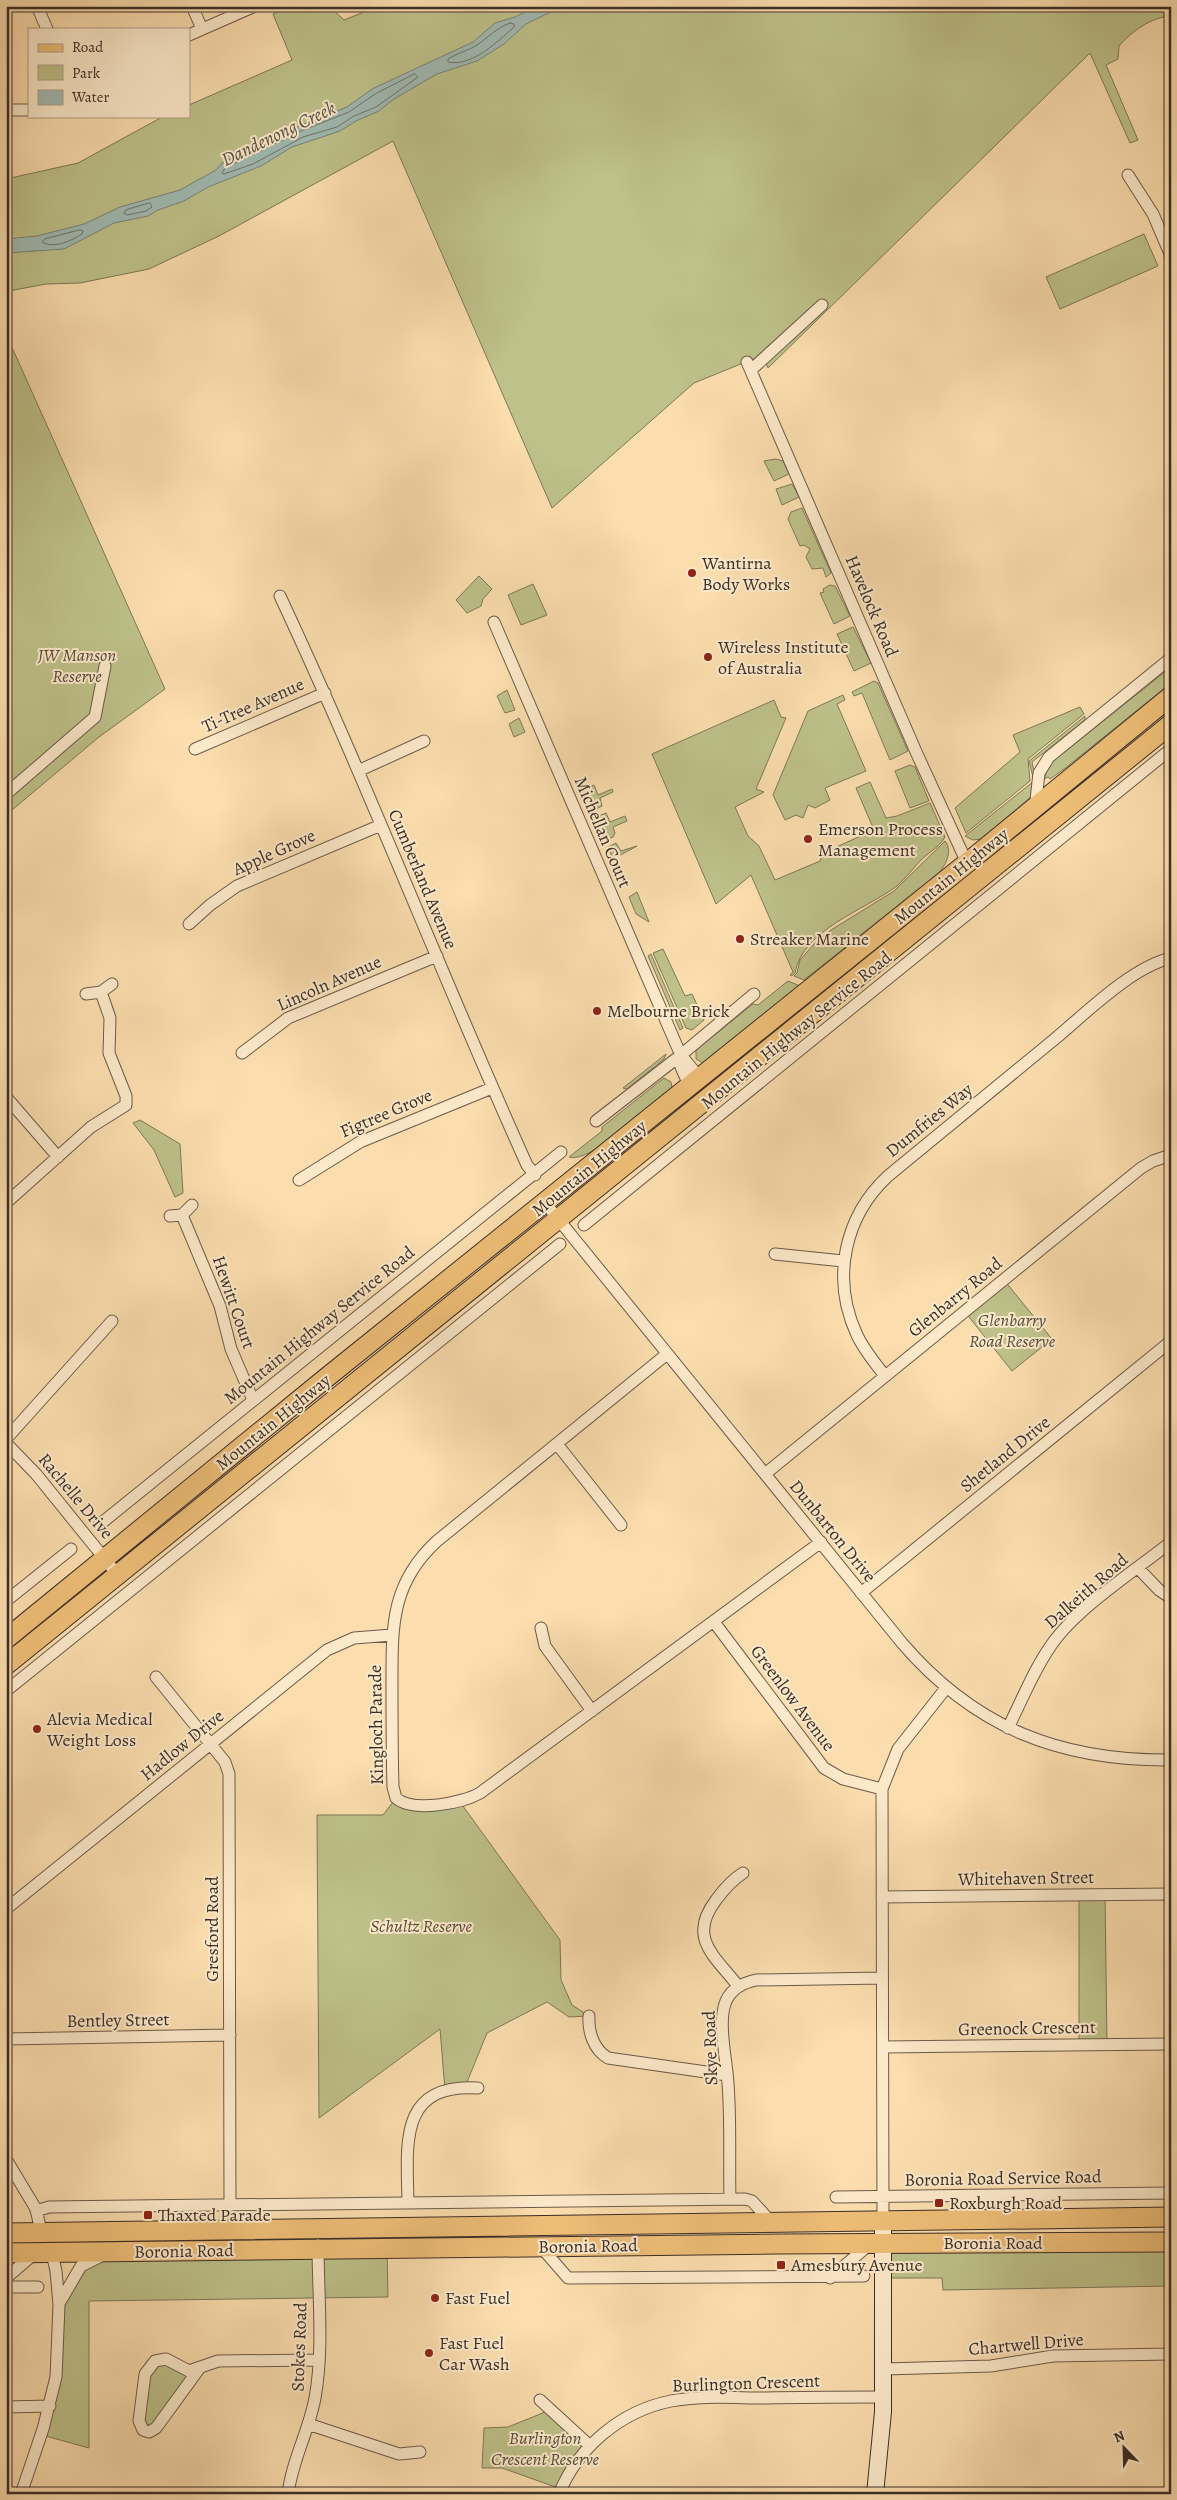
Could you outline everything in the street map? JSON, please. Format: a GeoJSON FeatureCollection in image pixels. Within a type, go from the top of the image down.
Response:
{"type":"FeatureCollection","features":[{"type":"Feature","properties":{"kind":"main road","name":"Mountain Highway"},"geometry":{"type":"LineString","coordinates":[[6,1665],[707,1098],[973,871],[1034,808],[1171,696]]}},
{"type":"Feature","properties":{"kind":"main road","name":"Mountain Highway"},"geometry":{"type":"LineString","coordinates":[[6,1639],[430,1294],[546,1204],[694,1081],[1171,724]]}},
{"type":"Feature","properties":{"kind":"main road"},"geometry":{"type":"LineString","coordinates":[[694,1081],[707,1098]]}},
{"type":"Feature","properties":{"kind":"main road"},"geometry":{"type":"LineString","coordinates":[[430,1294],[435,1300],[441,1301],[461,1296]]}},
{"type":"Feature","properties":{"kind":"main road","name":"Boronia Road"},"geometry":{"type":"LineString","coordinates":[[6,2232],[1171,2217]]}},
{"type":"Feature","properties":{"kind":"main road","name":"Boronia Road"},"geometry":{"type":"LineString","coordinates":[[6,2253],[877,2243],[1171,2242]]}},
{"type":"Feature","properties":{"kind":"street"},"geometry":{"type":"LineString","coordinates":[[37,6],[47,28]]}},
{"type":"Feature","properties":{"kind":"street"},"geometry":{"type":"LineString","coordinates":[[192,6],[202,29]]}},
{"type":"Feature","properties":{"kind":"street"},"geometry":{"type":"LineString","coordinates":[[190,35],[255,6]]}},
{"type":"Feature","properties":{"kind":"street"},"geometry":{"type":"LineString","coordinates":[[6,110],[28,110]]}},
{"type":"Feature","properties":{"kind":"street"},"geometry":{"type":"LineString","coordinates":[[1128,175],[1153,214],[1171,256]]}},
{"type":"Feature","properties":{"kind":"street","name":"Havelock Road"},"geometry":{"type":"LineString","coordinates":[[822,304],[749,366],[917,754],[973,871]]}},
{"type":"Feature","properties":{"kind":"street","name":"Cumberland Avenue"},"geometry":{"type":"LineString","coordinates":[[280,596],[358,771],[492,1088],[534,1175]]}},
{"type":"Feature","properties":{"kind":"street","name":"Michellan Court"},"geometry":{"type":"LineString","coordinates":[[494,622],[681,1055],[681,1068],[694,1081]]}},
{"type":"Feature","properties":{"kind":"street"},"geometry":{"type":"LineString","coordinates":[[1034,808],[1039,773],[1049,757],[1171,658]]}},
{"type":"Feature","properties":{"kind":"street"},"geometry":{"type":"LineString","coordinates":[[6,794],[95,717],[105,666]]}},
{"type":"Feature","properties":{"kind":"street","name":"Ti-Tree Avenue"},"geometry":{"type":"LineString","coordinates":[[195,749],[324,693]]}},
{"type":"Feature","properties":{"kind":"street"},"geometry":{"type":"LineString","coordinates":[[358,771],[424,741]]}},
{"type":"Feature","properties":{"kind":"street","name":"Mountain Highway Service Road"},"geometry":{"type":"LineString","coordinates":[[584,1225],[1171,749]]}},
{"type":"Feature","properties":{"kind":"street","name":"Apple Grove"},"geometry":{"type":"LineString","coordinates":[[189,924],[217,899],[237,886],[381,825]]}},
{"type":"Feature","properties":{"kind":"street","name":"Lincoln Avenue"},"geometry":{"type":"LineString","coordinates":[[242,1053],[288,1018],[437,956]]}},
{"type":"Feature","properties":{"kind":"street","name":"Dumfries Way"},"geometry":{"type":"LineString","coordinates":[[885,1376],[865,1349],[854,1327],[846,1302],[843,1261],[852,1228],[870,1194],[888,1176],[1141,970],[1171,958]]}},
{"type":"Feature","properties":{"kind":"street"},"geometry":{"type":"LineString","coordinates":[[86,994],[101,992],[112,984]]}},
{"type":"Feature","properties":{"kind":"street"},"geometry":{"type":"LineString","coordinates":[[6,1202],[98,1121],[123,1109],[126,1105],[126,1096],[109,1054],[110,1018],[101,992]]}},
{"type":"Feature","properties":{"kind":"street"},"geometry":{"type":"LineString","coordinates":[[596,1121],[681,1055],[754,994]]}},
{"type":"Feature","properties":{"kind":"street","name":"Figtree Grove"},"geometry":{"type":"LineString","coordinates":[[299,1180],[360,1142],[492,1088]]}},
{"type":"Feature","properties":{"kind":"street"},"geometry":{"type":"LineString","coordinates":[[6,1097],[58,1157]]}},
{"type":"Feature","properties":{"kind":"street","name":"Mountain Highway Service Road"},"geometry":{"type":"LineString","coordinates":[[99,1525],[561,1152]]}},
{"type":"Feature","properties":{"kind":"street","name":"Glenbarry Road"},"geometry":{"type":"LineString","coordinates":[[764,1474],[1141,1168],[1153,1160],[1171,1155]]}},
{"type":"Feature","properties":{"kind":"street","name":"Dunbarton Drive"},"geometry":{"type":"LineString","coordinates":[[546,1204],[913,1656],[946,1688],[971,1707],[1008,1728],[1042,1742],[1098,1756],[1171,1760]]}},
{"type":"Feature","properties":{"kind":"street"},"geometry":{"type":"LineString","coordinates":[[170,1216],[182,1215],[192,1205]]}},
{"type":"Feature","properties":{"kind":"street","name":"Hewitt Court"},"geometry":{"type":"LineString","coordinates":[[182,1215],[220,1306],[231,1349],[253,1400]]}},
{"type":"Feature","properties":{"kind":"street"},"geometry":{"type":"LineString","coordinates":[[6,1691],[560,1244]]}},
{"type":"Feature","properties":{"kind":"street"},"geometry":{"type":"LineString","coordinates":[[775,1254],[843,1261]]}},
{"type":"Feature","properties":{"kind":"street"},"geometry":{"type":"LineString","coordinates":[[502,1291],[506,1260]]}},
{"type":"Feature","properties":{"kind":"street"},"geometry":{"type":"LineString","coordinates":[[6,1441],[112,1321]]}},
{"type":"Feature","properties":{"kind":"street","name":"Shetland Drive"},"geometry":{"type":"LineString","coordinates":[[861,1593],[1171,1341]]}},
{"type":"Feature","properties":{"kind":"street","name":"Kingloch Parade"},"geometry":{"type":"LineString","coordinates":[[667,1354],[437,1541],[409,1573],[399,1595],[392,1635],[393,1791],[396,1798],[406,1804],[449,1804],[469,1799],[714,1622],[821,1542]]}},
{"type":"Feature","properties":{"kind":"street","name":"Rachelle Drive"},"geometry":{"type":"LineString","coordinates":[[6,1441],[36,1474],[117,1574]]}},
{"type":"Feature","properties":{"kind":"street"},"geometry":{"type":"LineString","coordinates":[[557,1444],[621,1525]]}},
{"type":"Feature","properties":{"kind":"street","name":"Dalkeith Road"},"geometry":{"type":"LineString","coordinates":[[1008,1728],[1045,1656],[1056,1639],[1072,1622],[1171,1542]]}},
{"type":"Feature","properties":{"kind":"street"},"geometry":{"type":"LineString","coordinates":[[6,1601],[71,1549]]}},
{"type":"Feature","properties":{"kind":"street"},"geometry":{"type":"LineString","coordinates":[[1138,1568],[1159,1590],[1171,1598]]}},
{"type":"Feature","properties":{"kind":"street","name":"Greenlow Avenue"},"geometry":{"type":"LineString","coordinates":[[714,1622],[824,1768],[843,1779],[882,1789]]}},
{"type":"Feature","properties":{"kind":"street"},"geometry":{"type":"LineString","coordinates":[[541,1628],[545,1646],[592,1711]]}},
{"type":"Feature","properties":{"kind":"street","name":"Hadlow Drive"},"geometry":{"type":"LineString","coordinates":[[6,1909],[327,1650],[354,1638],[392,1635]]}},
{"type":"Feature","properties":{"kind":"street","name":"Gresford Road"},"geometry":{"type":"LineString","coordinates":[[156,1677],[225,1762],[229,1774],[230,2206]]}},
{"type":"Feature","properties":{"kind":"street"},"geometry":{"type":"LineString","coordinates":[[875,2494],[884,2397],[877,2243],[883,2221],[884,2197],[882,1789],[898,1749],[946,1688]]}},
{"type":"Feature","properties":{"kind":"street"},"geometry":{"type":"LineString","coordinates":[[743,1873],[728,1883],[707,1913],[703,1923],[703,1935],[708,1948],[738,1986],[765,1979],[882,1978]]}},
{"type":"Feature","properties":{"kind":"street","name":"Whitehaven Street"},"geometry":{"type":"LineString","coordinates":[[882,1897],[1171,1894]]}},
{"type":"Feature","properties":{"kind":"street","name":"Skye Road"},"geometry":{"type":"LineString","coordinates":[[730,2199],[727,2075],[723,2013],[726,2001],[738,1986]]}},
{"type":"Feature","properties":{"kind":"street"},"geometry":{"type":"LineString","coordinates":[[589,2016],[591,2034],[599,2051],[608,2058],[727,2075]]}},
{"type":"Feature","properties":{"kind":"street","name":"Bentley Street"},"geometry":{"type":"LineString","coordinates":[[6,2039],[230,2035]]}},
{"type":"Feature","properties":{"kind":"street","name":"Greenock Crescent"},"geometry":{"type":"LineString","coordinates":[[883,2047],[1171,2044]]}},
{"type":"Feature","properties":{"kind":"street"},"geometry":{"type":"LineString","coordinates":[[408,2203],[408,2135],[415,2112],[425,2100],[439,2092],[458,2088],[478,2088]]}},
{"type":"Feature","properties":{"kind":"street"},"geometry":{"type":"LineString","coordinates":[[6,2159],[36,2211],[44,2253],[59,2305],[58,2350],[50,2406],[21,2494]]}},
{"type":"Feature","properties":{"kind":"street","name":"Boronia Road Service Road"},"geometry":{"type":"LineString","coordinates":[[836,2197],[1171,2193]]}},
{"type":"Feature","properties":{"kind":"street"},"geometry":{"type":"LineString","coordinates":[[36,2211],[49,2207],[730,2199],[750,2200],[771,2222]]}},
{"type":"Feature","properties":{"kind":"street","name":"Stokes Road"},"geometry":{"type":"LineString","coordinates":[[288,2494],[315,2396],[319,2360],[318,2228]]}},
{"type":"Feature","properties":{"kind":"street"},"geometry":{"type":"LineString","coordinates":[[830,2278],[877,2243]]}},
{"type":"Feature","properties":{"kind":"street"},"geometry":{"type":"LineString","coordinates":[[542,2247],[568,2278],[677,2276],[734,2279],[864,2276]]}},
{"type":"Feature","properties":{"kind":"street"},"geometry":{"type":"LineString","coordinates":[[59,2305],[81,2266],[88,2261],[114,2252]]}},
{"type":"Feature","properties":{"kind":"street"},"geometry":{"type":"LineString","coordinates":[[6,2278],[44,2253]]}},
{"type":"Feature","properties":{"kind":"street"},"geometry":{"type":"LineString","coordinates":[[6,2287],[38,2288]]}},
{"type":"Feature","properties":{"kind":"street","name":"Chartwell Drive"},"geometry":{"type":"LineString","coordinates":[[884,2369],[991,2366],[1053,2356],[1171,2354]]}},
{"type":"Feature","properties":{"kind":"street"},"geometry":{"type":"LineString","coordinates":[[198,2369],[156,2428],[148,2432],[143,2430],[139,2418],[145,2374],[150,2365],[160,2359],[166,2359],[186,2370],[198,2369],[218,2361],[319,2360]]}},
{"type":"Feature","properties":{"kind":"street","name":"Burlington Crescent"},"geometry":{"type":"LineString","coordinates":[[559,2494],[570,2470],[589,2446],[606,2431],[636,2413],[670,2401],[702,2398],[884,2397]]}},
{"type":"Feature","properties":{"kind":"street"},"geometry":{"type":"LineString","coordinates":[[540,2400],[589,2446]]}},
{"type":"Feature","properties":{"kind":"street"},"geometry":{"type":"LineString","coordinates":[[6,2407],[50,2406]]}},
{"type":"Feature","properties":{"kind":"street"},"geometry":{"type":"LineString","coordinates":[[308,2424],[399,2454],[420,2452]]}},
{"type":"Feature","properties":{"kind":"street"},"geometry":{"type":"LineString","coordinates":[[1025,2494],[1046,2494]]}},
{"type":"Feature","properties":{"kind":"green space"},"geometry":{"type":"Polygon","coordinates":[[[290,6],[329,6],[344,20],[364,12],[362,6],[1171,6],[1171,16],[1156,19],[1135,31],[1119,46],[1118,59],[1106,65],[1138,140],[1130,143],[1090,53],[768,368],[762,353],[758,357],[694,383],[552,508],[393,141],[219,236],[149,269],[80,283],[46,284],[14,290],[6,294],[6,179],[78,163],[160,118],[190,118],[190,105],[292,60],[273,14],[290,6]]]}},
{"type":"Feature","properties":{"kind":"green space"},"geometry":{"type":"Polygon","coordinates":[[[1144,234],[1158,266],[1060,309],[1046,277],[1144,234]]]}},
{"type":"Feature","properties":{"kind":"green space","name":"JW Manson Reserve"},"geometry":{"type":"Polygon","coordinates":[[[6,334],[165,689],[99,737],[6,815],[6,334]]]}},
{"type":"Feature","properties":{"kind":"green space"},"geometry":{"type":"Polygon","coordinates":[[[776,459],[783,461],[789,474],[774,481],[764,461],[776,459]]]}},
{"type":"Feature","properties":{"kind":"green space"},"geometry":{"type":"Polygon","coordinates":[[[792,484],[799,497],[782,505],[776,489],[792,484]]]}},
{"type":"Feature","properties":{"kind":"green space"},"geometry":{"type":"Polygon","coordinates":[[[802,508],[831,573],[826,577],[823,568],[812,569],[806,557],[810,549],[804,545],[800,546],[788,519],[791,512],[802,508]]]}},
{"type":"Feature","properties":{"kind":"green space"},"geometry":{"type":"Polygon","coordinates":[[[479,576],[492,589],[483,599],[481,606],[467,613],[456,600],[479,576]]]}},
{"type":"Feature","properties":{"kind":"green space"},"geometry":{"type":"Polygon","coordinates":[[[533,584],[547,615],[521,625],[508,595],[533,584]]]}},
{"type":"Feature","properties":{"kind":"green space"},"geometry":{"type":"Polygon","coordinates":[[[830,585],[835,586],[850,616],[834,624],[820,593],[824,592],[823,589],[830,585]]]}},
{"type":"Feature","properties":{"kind":"green space"},"geometry":{"type":"Polygon","coordinates":[[[853,627],[871,663],[854,671],[837,634],[853,627]]]}},
{"type":"Feature","properties":{"kind":"green space"},"geometry":{"type":"Polygon","coordinates":[[[1171,667],[1171,683],[1064,769],[1050,779],[1048,777],[1044,779],[1049,766],[1057,758],[1171,667]]]}},
{"type":"Feature","properties":{"kind":"green space"},"geometry":{"type":"Polygon","coordinates":[[[874,681],[878,683],[908,751],[890,760],[862,693],[854,696],[852,692],[874,681]]]}},
{"type":"Feature","properties":{"kind":"green space"},"geometry":{"type":"Polygon","coordinates":[[[507,690],[515,710],[505,713],[497,696],[507,690]]]}},
{"type":"Feature","properties":{"kind":"green space"},"geometry":{"type":"Polygon","coordinates":[[[843,695],[845,700],[837,704],[866,771],[825,788],[830,800],[815,808],[808,805],[803,818],[796,815],[785,820],[773,795],[808,711],[843,695]]]}},
{"type":"Feature","properties":{"kind":"green space"},"geometry":{"type":"Polygon","coordinates":[[[774,700],[781,717],[786,718],[756,789],[764,792],[735,807],[748,836],[759,846],[775,880],[820,861],[823,853],[874,830],[856,788],[870,782],[886,818],[897,816],[930,803],[945,837],[897,886],[822,933],[809,945],[800,958],[795,973],[792,976],[790,975],[793,972],[751,875],[716,904],[652,754],[774,700]]]}},
{"type":"Feature","properties":{"kind":"green space"},"geometry":{"type":"Polygon","coordinates":[[[1080,707],[1084,714],[1028,759],[1030,781],[966,833],[955,808],[1020,752],[1013,735],[1080,707]]]}},
{"type":"Feature","properties":{"kind":"green space"},"geometry":{"type":"Polygon","coordinates":[[[1085,716],[1085,720],[1032,762],[1035,776],[1031,797],[981,839],[973,840],[965,836],[1034,781],[1029,761],[1085,716]]]}},
{"type":"Feature","properties":{"kind":"green space"},"geometry":{"type":"Polygon","coordinates":[[[519,718],[525,732],[514,737],[509,724],[519,718]]]}},
{"type":"Feature","properties":{"kind":"green space"},"geometry":{"type":"Polygon","coordinates":[[[910,765],[915,767],[929,801],[910,808],[895,771],[910,765]]]}},
{"type":"Feature","properties":{"kind":"green space"},"geometry":{"type":"Polygon","coordinates":[[[594,785],[598,795],[612,789],[613,792],[600,798],[602,806],[592,811],[583,790],[594,785]]]}},
{"type":"Feature","properties":{"kind":"green space"},"geometry":{"type":"Polygon","coordinates":[[[606,813],[610,822],[625,816],[627,821],[613,827],[615,833],[613,837],[604,841],[594,818],[606,813]]]}},
{"type":"Feature","properties":{"kind":"green space"},"geometry":{"type":"Polygon","coordinates":[[[945,841],[948,853],[946,862],[939,873],[804,980],[794,976],[797,973],[800,960],[813,945],[831,930],[894,891],[945,841]]]}},
{"type":"Feature","properties":{"kind":"green space"},"geometry":{"type":"Polygon","coordinates":[[[616,843],[621,851],[637,846],[613,859],[608,847],[616,843]]]}},
{"type":"Feature","properties":{"kind":"green space"},"geometry":{"type":"Polygon","coordinates":[[[637,892],[649,922],[636,914],[629,897],[637,892]]]}},
{"type":"Feature","properties":{"kind":"green space"},"geometry":{"type":"Polygon","coordinates":[[[663,949],[685,996],[692,994],[704,1020],[692,1030],[686,1028],[653,953],[663,949]]]}},
{"type":"Feature","properties":{"kind":"green space"},"geometry":{"type":"Polygon","coordinates":[[[651,954],[683,1028],[680,1030],[648,956],[651,954]]]}},
{"type":"Feature","properties":{"kind":"green space"},"geometry":{"type":"Polygon","coordinates":[[[788,981],[800,986],[707,1061],[703,1063],[696,1059],[696,1050],[753,1004],[758,1005],[788,981]]]}},
{"type":"Feature","properties":{"kind":"green space"},"geometry":{"type":"Polygon","coordinates":[[[666,1054],[664,1059],[627,1089],[623,1088],[666,1054]]]}},
{"type":"Feature","properties":{"kind":"green space"},"geometry":{"type":"Polygon","coordinates":[[[664,1078],[671,1082],[672,1088],[668,1093],[620,1133],[591,1152],[579,1157],[569,1157],[602,1131],[602,1127],[664,1078]]]}},
{"type":"Feature","properties":{"kind":"green space"},"geometry":{"type":"Polygon","coordinates":[[[140,1120],[180,1144],[183,1193],[175,1197],[154,1150],[133,1123],[140,1120]]]}},
{"type":"Feature","properties":{"kind":"green space","name":"Glenbarry Road Reserve"},"geometry":{"type":"Polygon","coordinates":[[[1004,1280],[1052,1339],[1012,1371],[965,1312],[1004,1280]]]}},
{"type":"Feature","properties":{"kind":"green space","name":"Schultz Reserve"},"geometry":{"type":"Polygon","coordinates":[[[396,1798],[399,1800],[460,1802],[560,1940],[561,1980],[572,2005],[589,2016],[569,2017],[547,2002],[487,2033],[465,2087],[445,2090],[440,2029],[319,2118],[317,1815],[383,1815],[396,1798]]]}},
{"type":"Feature","properties":{"kind":"green space"},"geometry":{"type":"Polygon","coordinates":[[[1079,1895],[1105,1895],[1107,2045],[1079,2045],[1079,1895]]]}},
{"type":"Feature","properties":{"kind":"green space"},"geometry":{"type":"Polygon","coordinates":[[[1171,2242],[1171,2286],[943,2290],[942,2278],[883,2278],[883,2243],[1171,2242]]]}},
{"type":"Feature","properties":{"kind":"green space"},"geometry":{"type":"Polygon","coordinates":[[[387,2249],[388,2297],[89,2301],[89,2448],[42,2435],[50,2406],[59,2305],[88,2261],[387,2249]]]}},
{"type":"Feature","properties":{"kind":"green space"},"geometry":{"type":"Polygon","coordinates":[[[155,2361],[192,2371],[156,2428],[143,2430],[145,2374],[155,2361]]]}},
{"type":"Feature","properties":{"kind":"green space","name":"Burlington Crescent Reserve"},"geometry":{"type":"Polygon","coordinates":[[[550,2410],[589,2445],[561,2489],[502,2468],[482,2468],[484,2428],[508,2427],[550,2410]]]}},
{"type":"Feature","properties":{"kind":"water"},"geometry":{"type":"Polygon","coordinates":[[[537,6],[563,6],[526,24],[504,44],[477,61],[437,74],[394,99],[379,111],[356,121],[340,131],[292,147],[261,166],[208,187],[184,201],[158,210],[148,216],[114,223],[64,249],[6,253],[6,239],[37,236],[84,224],[120,207],[180,190],[216,170],[222,163],[299,126],[347,107],[372,89],[473,42],[495,23],[515,17],[537,6]]]}},
{"type":"Feature","properties":{"kind":"place","name":"Wantirna Body Works"},"geometry":{"type":"Point","coordinates":[692,573]}},
{"type":"Feature","properties":{"kind":"place","name":"Wireless Institute of Australia"},"geometry":{"type":"Point","coordinates":[708,657]}},
{"type":"Feature","properties":{"kind":"place","name":"Emerson Process Management"},"geometry":{"type":"Point","coordinates":[808,839]}},
{"type":"Feature","properties":{"kind":"place","name":"Streaker Marine"},"geometry":{"type":"Point","coordinates":[740,939]}},
{"type":"Feature","properties":{"kind":"place","name":"Melbourne Brick"},"geometry":{"type":"Point","coordinates":[597,1011]}},
{"type":"Feature","properties":{"kind":"place","name":"Alevia Medical Weight Loss"},"geometry":{"type":"Point","coordinates":[37,1729]}},
{"type":"Feature","properties":{"kind":"place","name":"Roxburgh Road"},"geometry":{"type":"Point","coordinates":[939,2203]}},
{"type":"Feature","properties":{"kind":"place","name":"Thaxted Parade"},"geometry":{"type":"Point","coordinates":[148,2215]}},
{"type":"Feature","properties":{"kind":"place","name":"Amesbury Avenue"},"geometry":{"type":"Point","coordinates":[781,2265]}},
{"type":"Feature","properties":{"kind":"place","name":"Fast Fuel"},"geometry":{"type":"Point","coordinates":[435,2298]}},
{"type":"Feature","properties":{"kind":"place","name":"Fast Fuel Car Wash"},"geometry":{"type":"Point","coordinates":[429,2353]}},
{"type":"Feature","properties":{"kind":"water label","name":"Dandenong Creek"},"geometry":{"type":"Point","coordinates":[278,133]}}]}
